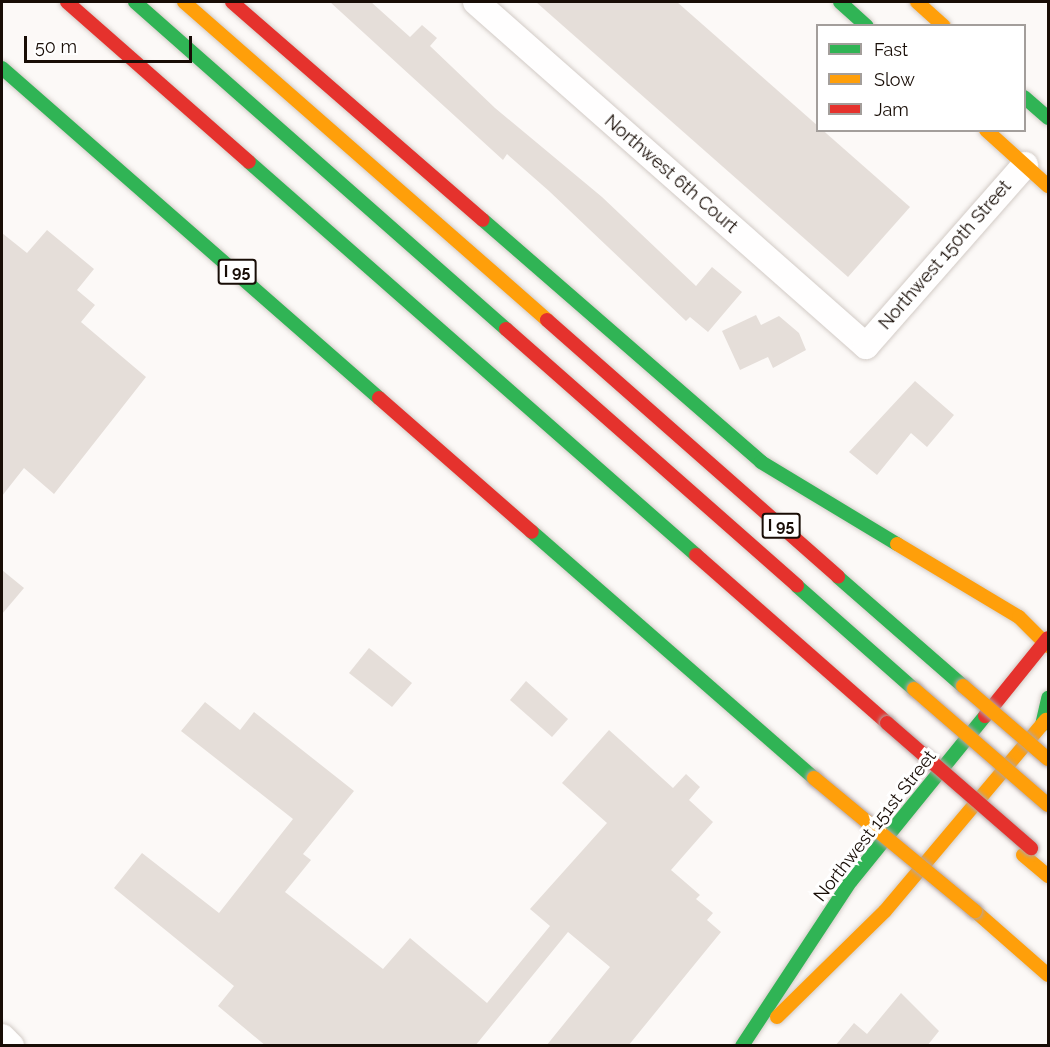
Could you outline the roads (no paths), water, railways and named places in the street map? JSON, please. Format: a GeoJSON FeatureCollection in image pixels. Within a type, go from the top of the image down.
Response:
{"type":"FeatureCollection","features":[{"type":"Feature","properties":{"kind":"main road"},"geometry":{"type":"LineString","coordinates":[[68,2],[884,727],[1027,851],[1048,876]]}},
{"type":"Feature","properties":{"kind":"main road"},"geometry":{"type":"LineString","coordinates":[[135,2],[1048,805]]}},
{"type":"Feature","properties":{"kind":"main road","name":"I 95"},"geometry":{"type":"LineString","coordinates":[[184,2],[1048,759]]}},
{"type":"Feature","properties":{"kind":"main road"},"geometry":{"type":"LineString","coordinates":[[232,2],[761,462],[1018,617],[1048,642]]}},
{"type":"Feature","properties":{"kind":"main road"},"geometry":{"type":"LineString","coordinates":[[840,2],[868,24]]}},
{"type":"Feature","properties":{"kind":"main road"},"geometry":{"type":"LineString","coordinates":[[917,2],[942,24]]}},
{"type":"Feature","properties":{"kind":"main road","name":"I 95"},"geometry":{"type":"LineString","coordinates":[[2,68],[814,778],[975,910],[1048,975]]}},
{"type":"Feature","properties":{"kind":"main road"},"geometry":{"type":"LineString","coordinates":[[1026,99],[1048,118]]}},
{"type":"Feature","properties":{"kind":"main road"},"geometry":{"type":"LineString","coordinates":[[1032,125],[1048,126]]}},
{"type":"Feature","properties":{"kind":"main road"},"geometry":{"type":"LineString","coordinates":[[988,132],[1048,186]]}},
{"type":"Feature","properties":{"kind":"main road","name":"Northwest 151st Street"},"geometry":{"type":"LineString","coordinates":[[742,1046],[855,885],[1048,642]]}},
{"type":"Feature","properties":{"kind":"main road"},"geometry":{"type":"LineString","coordinates":[[748,1046],[881,907],[1045,721],[1048,698]]}},
{"type":"Feature","properties":{"kind":"main road"},"geometry":{"type":"LineString","coordinates":[[1027,851],[1048,863]]}},
{"type":"Feature","properties":{"kind":"street","name":"Northwest 6th Court"},"geometry":{"type":"LineString","coordinates":[[476,2],[866,346]]}},
{"type":"Feature","properties":{"kind":"street","name":"Northwest 150th Street"},"geometry":{"type":"LineString","coordinates":[[866,346],[1024,165]]}},
{"type":"Feature","properties":{"kind":"street"},"geometry":{"type":"LineString","coordinates":[[2,1037],[11,1046]]}}]}
